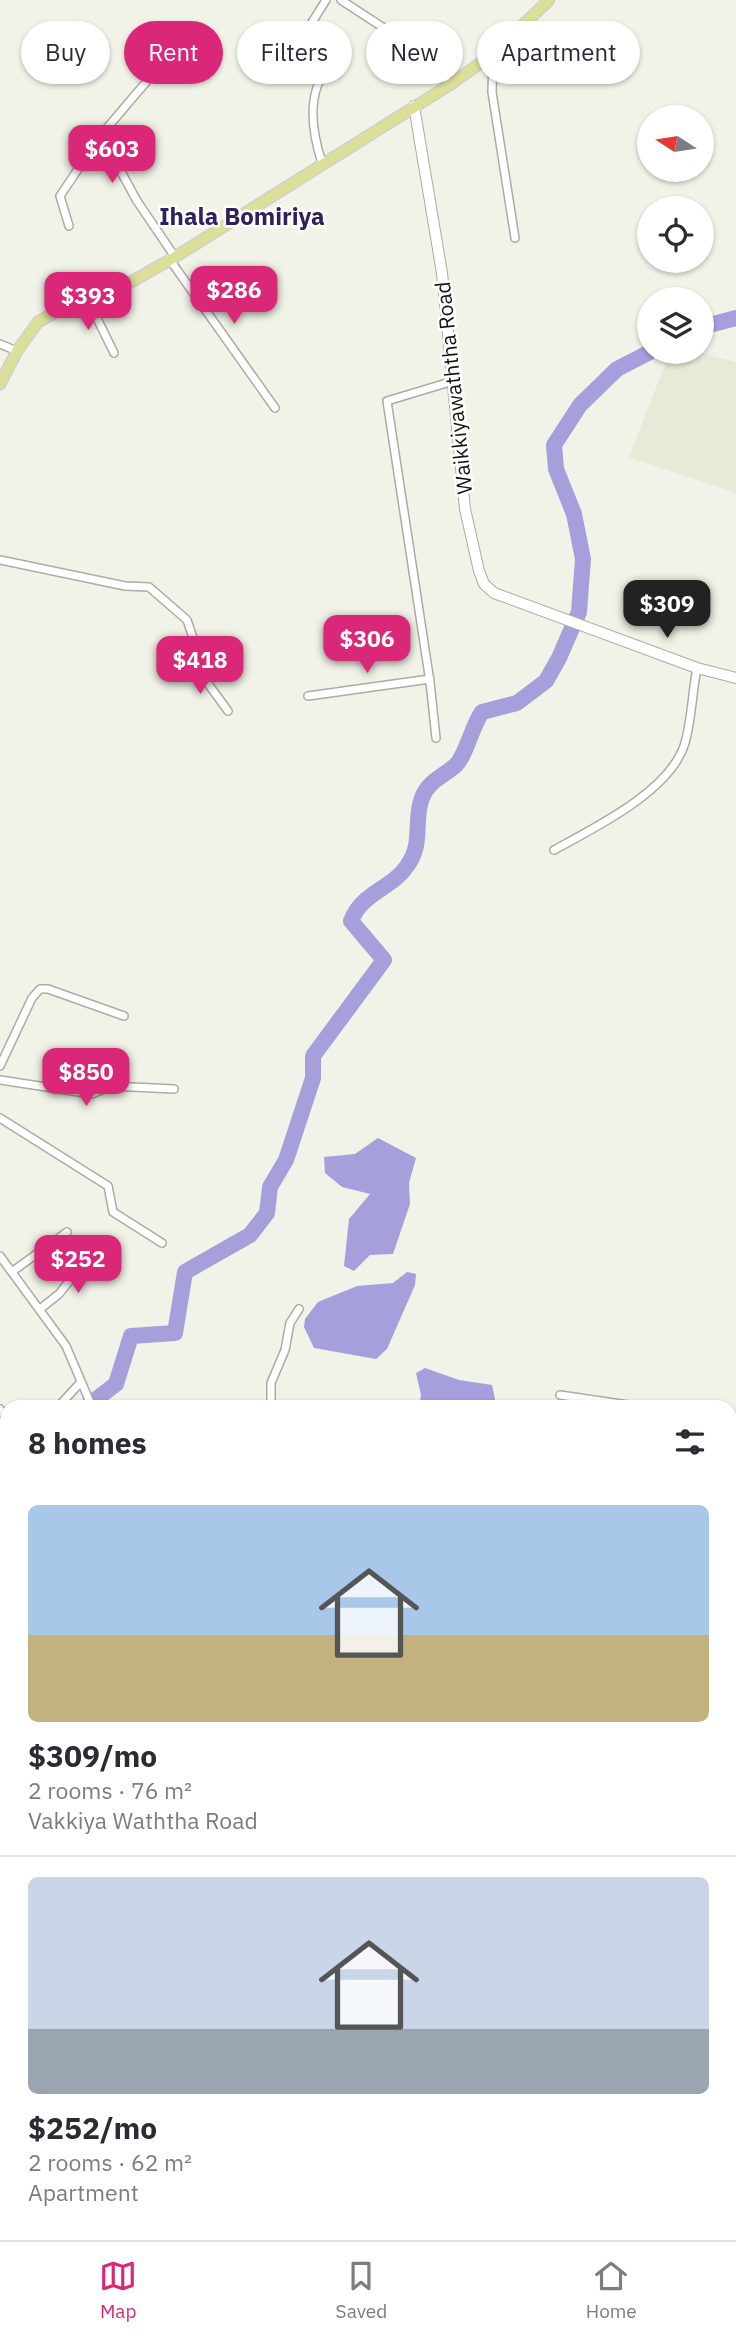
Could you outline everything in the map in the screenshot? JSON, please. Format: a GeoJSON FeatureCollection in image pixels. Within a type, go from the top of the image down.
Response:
{"type":"FeatureCollection","features":[{"type":"Feature","properties":{"kind":"main road"},"geometry":{"type":"LineString","coordinates":[[527,21],[549,0]]}},
{"type":"Feature","properties":{"kind":"main road"},"geometry":{"type":"LineString","coordinates":[[0,384],[18,351],[38,323],[64,307],[131,282],[173,259],[451,84]]}},
{"type":"Feature","properties":{"kind":"street"},"geometry":{"type":"LineString","coordinates":[[313,21],[326,0]]}},
{"type":"Feature","properties":{"kind":"street"},"geometry":{"type":"LineString","coordinates":[[341,0],[373,21]]}},
{"type":"Feature","properties":{"kind":"street"},"geometry":{"type":"LineString","coordinates":[[69,226],[60,196],[101,135],[144,84]]}},
{"type":"Feature","properties":{"kind":"street"},"geometry":{"type":"LineString","coordinates":[[318,84],[315,91],[314,132],[322,163]]}},
{"type":"Feature","properties":{"kind":"street"},"geometry":{"type":"LineString","coordinates":[[492,84],[515,238]]}},
{"type":"Feature","properties":{"kind":"street","name":"Waikkiyawaththa Road"},"geometry":{"type":"LineString","coordinates":[[414,106],[442,273],[450,382],[463,471],[465,509],[484,584],[494,593],[697,668]]}},
{"type":"Feature","properties":{"kind":"street"},"geometry":{"type":"LineString","coordinates":[[101,135],[173,259],[275,408]]}},
{"type":"Feature","properties":{"kind":"street"},"geometry":{"type":"LineString","coordinates":[[88,300],[114,353]]}},
{"type":"Feature","properties":{"kind":"street"},"geometry":{"type":"LineString","coordinates":[[0,344],[18,351]]}},
{"type":"Feature","properties":{"kind":"street"},"geometry":{"type":"LineString","coordinates":[[436,738],[430,679],[387,401],[450,382]]}},
{"type":"Feature","properties":{"kind":"street"},"geometry":{"type":"LineString","coordinates":[[0,560],[125,586],[149,587],[187,620],[209,685],[228,711]]}},
{"type":"Feature","properties":{"kind":"street"},"geometry":{"type":"LineString","coordinates":[[554,850],[625,811],[644,796],[673,764],[684,746],[693,711],[697,668],[736,678]]}},
{"type":"Feature","properties":{"kind":"street"},"geometry":{"type":"LineString","coordinates":[[308,696],[430,679]]}},
{"type":"Feature","properties":{"kind":"street"},"geometry":{"type":"LineString","coordinates":[[0,1066],[32,998],[40,989],[48,989],[124,1016]]}},
{"type":"Feature","properties":{"kind":"street"},"geometry":{"type":"LineString","coordinates":[[0,1080],[92,1094],[110,1086],[174,1089]]}},
{"type":"Feature","properties":{"kind":"street"},"geometry":{"type":"LineString","coordinates":[[0,1118],[108,1186],[113,1212],[162,1242]]}},
{"type":"Feature","properties":{"kind":"street"},"geometry":{"type":"LineString","coordinates":[[13,1272],[67,1232]]}},
{"type":"Feature","properties":{"kind":"street"},"geometry":{"type":"LineString","coordinates":[[0,1256],[66,1346],[89,1400]]}},
{"type":"Feature","properties":{"kind":"street"},"geometry":{"type":"LineString","coordinates":[[40,1309],[59,1294],[89,1256]]}},
{"type":"Feature","properties":{"kind":"street"},"geometry":{"type":"LineString","coordinates":[[271,1400],[271,1383],[285,1350],[289,1323],[299,1309]]}},
{"type":"Feature","properties":{"kind":"street"},"geometry":{"type":"LineString","coordinates":[[64,1400],[80,1383]]}},
{"type":"Feature","properties":{"kind":"street"},"geometry":{"type":"LineString","coordinates":[[560,1395],[594,1400]]}},
{"type":"Feature","properties":{"kind":"shaded area"},"geometry":{"type":"Polygon","coordinates":[[[714,356],[736,362],[736,493],[629,457],[665,364],[714,364],[714,356]]]}},
{"type":"Feature","properties":{"kind":"shaded area"},"geometry":{"type":"Polygon","coordinates":[[[378,1138],[416,1158],[409,1183],[410,1204],[393,1254],[370,1255],[354,1271],[344,1266],[349,1219],[370,1194],[342,1187],[325,1173],[324,1157],[355,1154],[378,1138]]]}},
{"type":"Feature","properties":{"kind":"shaded area"},"geometry":{"type":"Polygon","coordinates":[[[407,1272],[416,1274],[415,1285],[387,1349],[376,1359],[314,1348],[304,1327],[305,1319],[318,1302],[357,1286],[393,1283],[407,1272]]]}},
{"type":"Feature","properties":{"kind":"shaded area"},"geometry":{"type":"Polygon","coordinates":[[[425,1368],[459,1380],[492,1385],[495,1400],[420,1400],[416,1373],[425,1368]]]}},
{"type":"Feature","properties":{"kind":"waterway"},"geometry":{"type":"LineString","coordinates":[[714,324],[736,318]]}},
{"type":"Feature","properties":{"kind":"waterway"},"geometry":{"type":"LineString","coordinates":[[95,1400],[116,1384],[131,1336],[175,1333],[185,1272],[250,1235],[267,1213],[270,1187],[286,1160],[313,1078],[313,1056],[384,960],[351,921],[356,911],[407,866],[417,840],[422,798],[432,783],[460,760],[482,712],[517,703],[546,681],[559,658],[579,612],[583,559],[574,514],[556,469],[554,445],[580,405],[617,369],[637,359]]}},
{"type":"Feature","properties":{"kind":"district","name":"Ihala Bomiriya"},"geometry":{"type":"Point","coordinates":[242,216]}}]}
